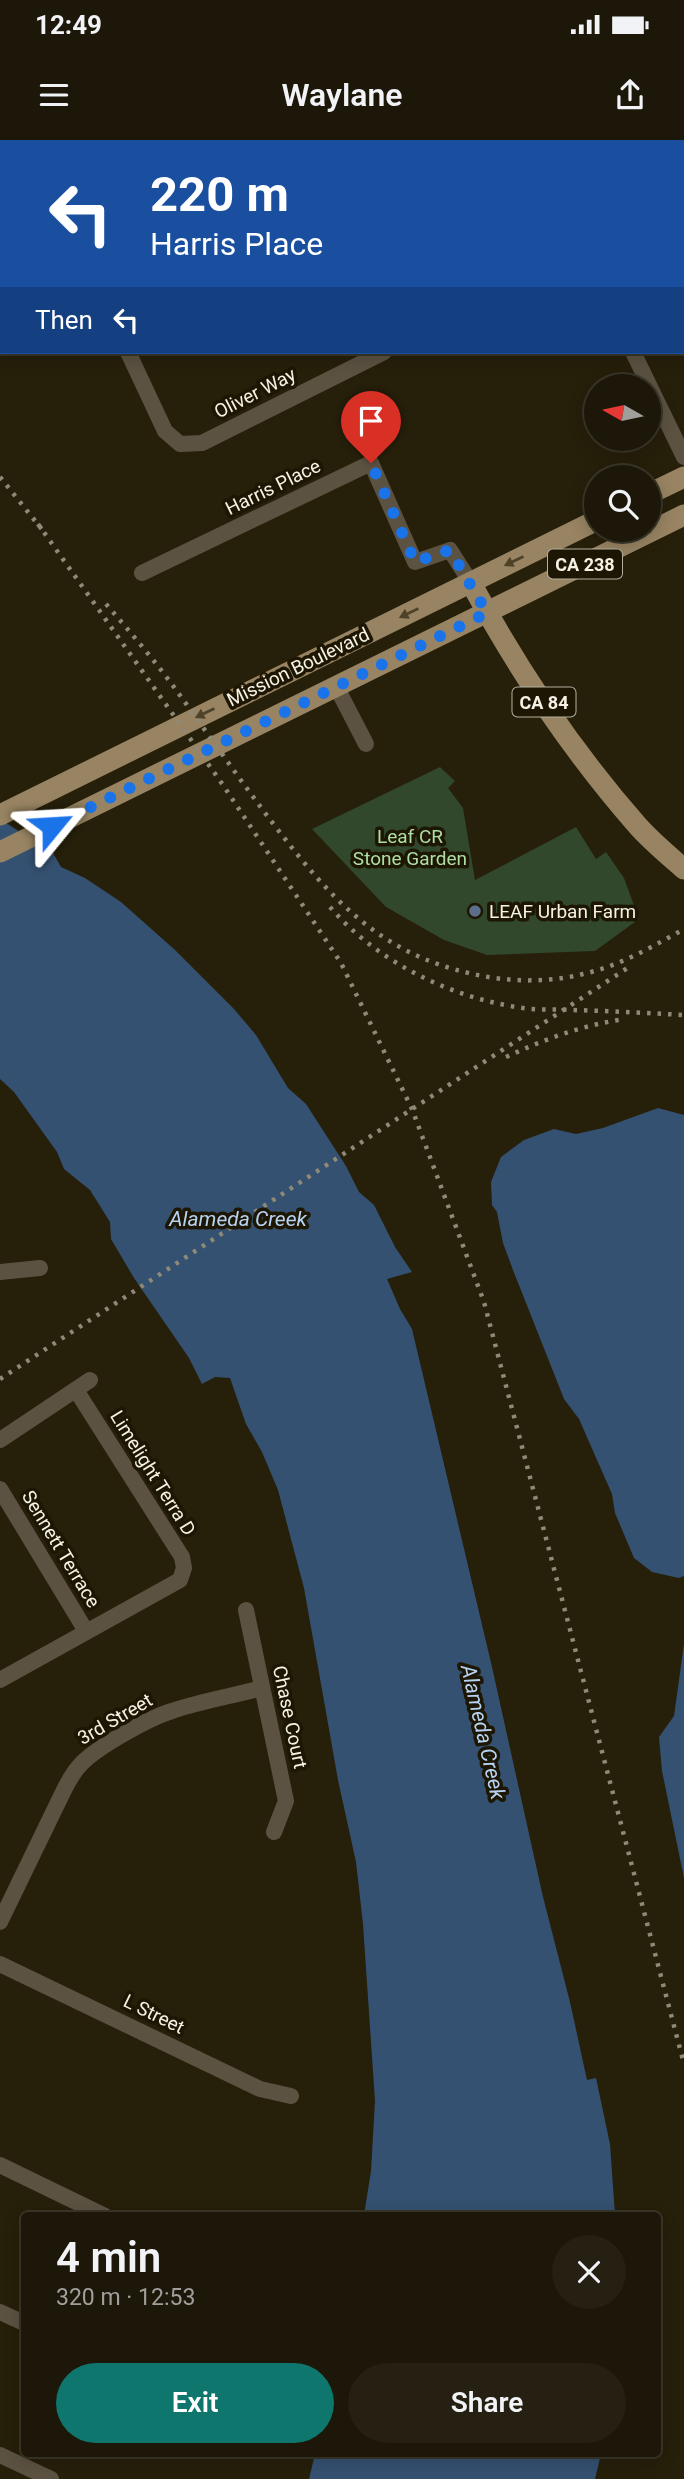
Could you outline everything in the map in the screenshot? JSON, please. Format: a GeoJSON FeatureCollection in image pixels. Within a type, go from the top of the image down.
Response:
{"type":"FeatureCollection","features":[{"type":"Feature","properties":{"kind":"main road"},"geometry":{"type":"LineString","coordinates":[[661,488],[684,477]]}},
{"type":"Feature","properties":{"kind":"main road","name":"Mission Boulevard"},"geometry":{"type":"LineString","coordinates":[[0,852],[684,515]]}},
{"type":"Feature","properties":{"kind":"main road","name":"Mission Boulevard"},"geometry":{"type":"LineString","coordinates":[[0,815],[584,526]]}},
{"type":"Feature","properties":{"kind":"main road","name":"CA 84"},"geometry":{"type":"LineString","coordinates":[[471,583],[487,613],[579,754],[684,877]]}},
{"type":"Feature","properties":{"kind":"main road","name":"CA 84"},"geometry":{"type":"LineString","coordinates":[[645,833],[684,869]]}},
{"type":"Feature","properties":{"kind":"street","name":"Oliver Way"},"geometry":{"type":"LineString","coordinates":[[129,354],[164,430],[180,444],[202,443],[380,354]]}},
{"type":"Feature","properties":{"kind":"street"},"geometry":{"type":"LineString","coordinates":[[634,354],[684,457]]}},
{"type":"Feature","properties":{"kind":"street","name":"Harris Place"},"geometry":{"type":"LineString","coordinates":[[142,573],[371,463],[415,562],[450,550],[471,583]]}},
{"type":"Feature","properties":{"kind":"street"},"geometry":{"type":"LineString","coordinates":[[337,688],[366,744]]}},
{"type":"Feature","properties":{"kind":"street"},"geometry":{"type":"LineString","coordinates":[[0,1272],[40,1268]]}},
{"type":"Feature","properties":{"kind":"street"},"geometry":{"type":"LineString","coordinates":[[0,1440],[90,1380]]}},
{"type":"Feature","properties":{"kind":"street","name":"Limelight Terra D"},"geometry":{"type":"LineString","coordinates":[[76,1390],[181,1557],[184,1568],[180,1580],[86,1631]]}},
{"type":"Feature","properties":{"kind":"street","name":"Sennett Terrace"},"geometry":{"type":"LineString","coordinates":[[0,1489],[86,1631]]}},
{"type":"Feature","properties":{"kind":"street","name":"Chase Court"},"geometry":{"type":"LineString","coordinates":[[246,1610],[286,1801],[274,1832]]}},
{"type":"Feature","properties":{"kind":"street"},"geometry":{"type":"LineString","coordinates":[[0,1680],[86,1631]]}},
{"type":"Feature","properties":{"kind":"street","name":"3rd Street"},"geometry":{"type":"LineString","coordinates":[[0,1922],[64,1790],[81,1764],[92,1754],[173,1710],[262,1688]]}},
{"type":"Feature","properties":{"kind":"street","name":"L Street"},"geometry":{"type":"LineString","coordinates":[[0,1964],[260,2089],[291,2096]]}},
{"type":"Feature","properties":{"kind":"street"},"geometry":{"type":"LineString","coordinates":[[0,2165],[97,2212]]}},
{"type":"Feature","properties":{"kind":"street"},"geometry":{"type":"LineString","coordinates":[[0,2312],[21,2322]]}},
{"type":"Feature","properties":{"kind":"street"},"geometry":{"type":"LineString","coordinates":[[0,2455],[51,2479]]}},
{"type":"Feature","properties":{"kind":"green space","name":"Leaf CR Stone Garden"},"geometry":{"type":"Polygon","coordinates":[[[440,767],[455,781],[448,788],[463,808],[475,880],[576,827],[596,859],[606,852],[624,878],[639,919],[595,951],[487,955],[444,940],[386,907],[312,829],[440,767]]]}},
{"type":"Feature","properties":{"kind":"water","name":"Alameda Creek"},"geometry":{"type":"Polygon","coordinates":[[[0,819],[53,853],[61,867],[85,878],[121,902],[175,950],[234,1009],[256,1035],[288,1088],[306,1104],[346,1166],[359,1192],[374,1205],[395,1247],[412,1272],[387,1279],[412,1329],[587,2080],[596,2078],[610,2144],[615,2212],[364,2212],[371,2171],[375,2101],[356,1862],[338,1780],[304,1588],[278,1490],[262,1452],[246,1424],[230,1378],[215,1377],[202,1384],[189,1358],[134,1278],[111,1239],[110,1222],[90,1190],[64,1169],[57,1152],[14,1092],[0,1079],[0,819]]]}},
{"type":"Feature","properties":{"kind":"water"},"geometry":{"type":"Polygon","coordinates":[[[658,1108],[684,1115],[684,1576],[679,1578],[652,1572],[634,1558],[615,1513],[612,1494],[579,1419],[564,1399],[513,1270],[503,1243],[497,1212],[492,1205],[491,1182],[501,1157],[524,1140],[554,1129],[576,1134],[603,1128],[658,1108]]]}},
{"type":"Feature","properties":{"kind":"water"},"geometry":{"type":"Polygon","coordinates":[[[684,1644],[684,1878],[662,1771],[659,1737],[674,1716],[684,1644]]]}},
{"type":"Feature","properties":{"kind":"water"},"geometry":{"type":"Polygon","coordinates":[[[314,2457],[600,2457],[595,2479],[309,2479],[314,2457]]]}},
{"type":"Feature","properties":{"kind":"railway"},"geometry":{"type":"LineString","coordinates":[[0,477],[44,532]]}},
{"type":"Feature","properties":{"kind":"railway"},"geometry":{"type":"LineString","coordinates":[[38,524],[223,785],[341,963],[412,1109],[484,1302],[684,2064]]}},
{"type":"Feature","properties":{"kind":"railway"},"geometry":{"type":"LineString","coordinates":[[106,604],[161,671],[316,877],[360,920],[384,938],[440,965],[486,977],[528,980],[556,979],[609,966],[684,929]]}},
{"type":"Feature","properties":{"kind":"railway"},"geometry":{"type":"LineString","coordinates":[[330,907],[371,946],[395,962],[447,988],[474,997],[530,1009],[684,1015]]}},
{"type":"Feature","properties":{"kind":"railway"},"geometry":{"type":"LineString","coordinates":[[0,1379],[632,965]]}},
{"type":"Feature","properties":{"kind":"railway"},"geometry":{"type":"LineString","coordinates":[[506,1057],[564,1033],[625,1019]]}},
{"type":"Feature","properties":{"kind":"place","name":"LEAF Urban Farm"},"geometry":{"type":"Point","coordinates":[475,911]}},
{"type":"Feature","properties":{"kind":"route"},"geometry":{"type":"LineString","coordinates":[[52,826],[487,613],[450,550],[415,562],[371,463]]}}]}
